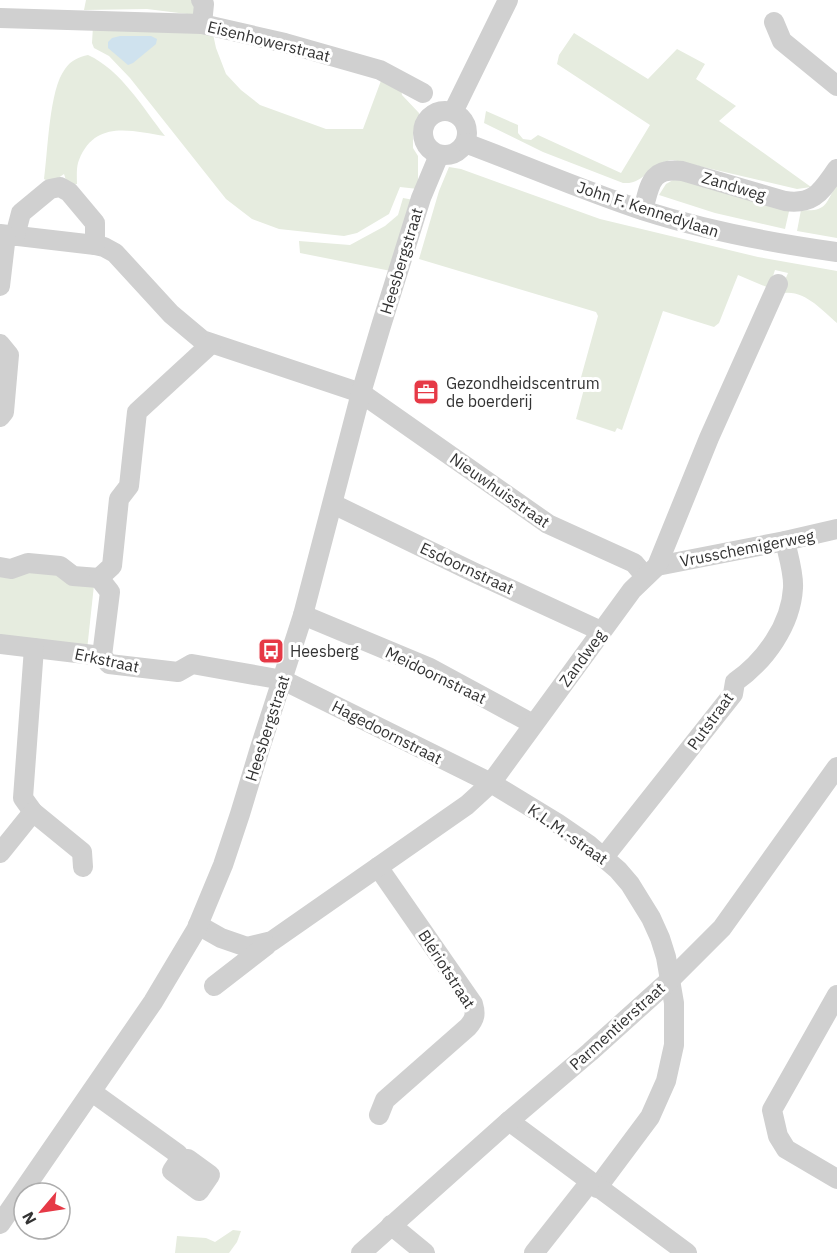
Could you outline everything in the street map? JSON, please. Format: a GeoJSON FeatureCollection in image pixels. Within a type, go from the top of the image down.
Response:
{"type":"FeatureCollection","features":[{"type":"Feature","properties":{"kind":"street"},"geometry":{"type":"LineString","coordinates":[[201,0],[204,4],[202,24]]}},
{"type":"Feature","properties":{"kind":"street"},"geometry":{"type":"LineString","coordinates":[[453,112],[508,0]]}},
{"type":"Feature","properties":{"kind":"street","name":"Eisenhowerstraat"},"geometry":{"type":"LineString","coordinates":[[0,18],[202,24],[285,43],[380,70],[423,93]]}},
{"type":"Feature","properties":{"kind":"street"},"geometry":{"type":"LineString","coordinates":[[774,22],[782,41],[837,86]]}},
{"type":"Feature","properties":{"kind":"street"},"geometry":{"type":"LineString","coordinates":[[447,110],[453,112],[466,124],[465,143],[455,153],[440,155],[425,144],[424,123],[433,113],[447,110]]}},
{"type":"Feature","properties":{"kind":"street","name":"John F. Kennedylaan"},"geometry":{"type":"LineString","coordinates":[[465,143],[643,210],[724,234],[837,252]]}},
{"type":"Feature","properties":{"kind":"street","name":"Heesbergstraat"},"geometry":{"type":"LineString","coordinates":[[1,1220],[159,994],[198,925],[226,855],[283,680],[303,615],[361,393],[418,207],[440,155]]}},
{"type":"Feature","properties":{"kind":"street","name":"Zandweg"},"geometry":{"type":"LineString","coordinates":[[643,210],[653,179],[660,172],[682,171],[796,203],[806,202],[818,195],[837,169]]}},
{"type":"Feature","properties":{"kind":"street"},"geometry":{"type":"LineString","coordinates":[[0,286],[7,235],[21,213],[50,189],[60,187],[69,192],[95,223],[95,245],[7,235]]}},
{"type":"Feature","properties":{"kind":"street","name":"Nieuwhuisstraat"},"geometry":{"type":"LineString","coordinates":[[95,245],[115,253],[171,315],[194,335],[211,344],[275,363],[361,393],[548,524],[651,571]]}},
{"type":"Feature","properties":{"kind":"street","name":"Zandweg"},"geometry":{"type":"LineString","coordinates":[[214,986],[272,941],[467,805],[490,783],[632,590],[651,571],[778,284]]}},
{"type":"Feature","properties":{"kind":"street"},"geometry":{"type":"LineString","coordinates":[[0,344],[9,355],[4,412],[0,417]]}},
{"type":"Feature","properties":{"kind":"street"},"geometry":{"type":"LineString","coordinates":[[0,567],[11,569],[28,563],[60,566],[73,576],[99,578],[112,566],[119,499],[129,486],[137,412],[211,344]]}},
{"type":"Feature","properties":{"kind":"street","name":"Esdoornstraat"},"geometry":{"type":"LineString","coordinates":[[333,504],[601,631]]}},
{"type":"Feature","properties":{"kind":"street","name":"Vrusschemigerweg"},"geometry":{"type":"LineString","coordinates":[[651,571],[837,529]]}},
{"type":"Feature","properties":{"kind":"street","name":"Putstraat"},"geometry":{"type":"LineString","coordinates":[[604,857],[733,694],[735,682],[747,674],[775,641],[788,617],[794,586],[785,541]]}},
{"type":"Feature","properties":{"kind":"street"},"geometry":{"type":"LineString","coordinates":[[99,578],[110,592],[102,656]]}},
{"type":"Feature","properties":{"kind":"street","name":"Meidoornstraat"},"geometry":{"type":"LineString","coordinates":[[303,615],[430,668],[533,724]]}},
{"type":"Feature","properties":{"kind":"street","name":"Erkstraat"},"geometry":{"type":"LineString","coordinates":[[0,644],[102,656],[109,664],[178,672],[192,664],[283,680]]}},
{"type":"Feature","properties":{"kind":"street"},"geometry":{"type":"LineString","coordinates":[[34,648],[22,798],[33,812],[82,852],[83,867]]}},
{"type":"Feature","properties":{"kind":"street","name":"Hagedoornstraat"},"geometry":{"type":"LineString","coordinates":[[283,680],[490,783]]}},
{"type":"Feature","properties":{"kind":"street","name":"Parmentierstraat"},"geometry":{"type":"LineString","coordinates":[[361,1253],[590,1052],[671,979],[722,928],[837,767]]}},
{"type":"Feature","properties":{"kind":"street","name":"K.L.M.-straat"},"geometry":{"type":"LineString","coordinates":[[490,783],[557,823],[604,857],[630,884],[651,918],[660,938],[671,979],[675,1024],[674,1045],[666,1082],[650,1116],[534,1253]]}},
{"type":"Feature","properties":{"kind":"street"},"geometry":{"type":"LineString","coordinates":[[0,853],[33,812]]}},
{"type":"Feature","properties":{"kind":"street","name":"Blériotstraat"},"geometry":{"type":"LineString","coordinates":[[378,867],[473,1004],[476,1012],[474,1020],[468,1027],[385,1100],[379,1115]]}},
{"type":"Feature","properties":{"kind":"street","name":"Zandweg"},"geometry":{"type":"LineString","coordinates":[[198,925],[221,938],[247,947],[272,941]]}},
{"type":"Feature","properties":{"kind":"street"},"geometry":{"type":"LineString","coordinates":[[837,995],[772,1110],[778,1136],[786,1149],[837,1179]]}},
{"type":"Feature","properties":{"kind":"street"},"geometry":{"type":"LineString","coordinates":[[92,1092],[178,1154],[180,1159]]}},
{"type":"Feature","properties":{"kind":"street"},"geometry":{"type":"LineString","coordinates":[[509,1121],[675,1250]]}},
{"type":"Feature","properties":{"kind":"street"},"geometry":{"type":"LineString","coordinates":[[391,1225],[425,1253]]}},
{"type":"Feature","properties":{"kind":"shaded area"},"geometry":{"type":"Polygon","coordinates":[[[86,0],[192,0],[195,15],[147,9],[84,10],[86,0]]]}},
{"type":"Feature","properties":{"kind":"shaded area"},"geometry":{"type":"Polygon","coordinates":[[[93,26],[213,34],[226,74],[241,90],[260,105],[326,129],[363,129],[382,78],[401,88],[402,95],[419,113],[413,136],[413,148],[418,156],[418,189],[400,187],[389,214],[357,233],[344,236],[279,229],[252,219],[226,199],[130,78],[109,56],[94,48],[93,26]]]}},
{"type":"Feature","properties":{"kind":"shaded area"},"geometry":{"type":"Polygon","coordinates":[[[574,33],[648,79],[677,49],[705,64],[696,79],[736,106],[719,121],[811,187],[797,189],[673,160],[659,165],[637,181],[623,183],[543,152],[484,123],[486,111],[518,125],[518,133],[523,139],[531,140],[538,135],[621,173],[650,125],[557,64],[559,55],[574,33]]]}},
{"type":"Feature","properties":{"kind":"shaded area"},"geometry":{"type":"Polygon","coordinates":[[[88,55],[111,70],[121,80],[165,136],[128,131],[105,133],[95,138],[86,147],[78,163],[77,184],[68,186],[64,174],[51,183],[44,179],[52,106],[56,91],[67,66],[75,59],[88,55]]]}},
{"type":"Feature","properties":{"kind":"shaded area"},"geometry":{"type":"Polygon","coordinates":[[[449,167],[461,169],[600,219],[758,257],[837,271],[837,323],[803,296],[779,294],[788,273],[775,270],[769,288],[738,275],[719,323],[714,327],[663,311],[622,430],[617,428],[615,432],[576,419],[584,389],[580,381],[598,316],[596,312],[419,259],[439,191],[449,167]]]}},
{"type":"Feature","properties":{"kind":"shaded area"},"geometry":{"type":"Polygon","coordinates":[[[673,180],[686,181],[790,207],[785,229],[715,213],[659,195],[666,184],[673,180]]]}},
{"type":"Feature","properties":{"kind":"shaded area"},"geometry":{"type":"Polygon","coordinates":[[[837,184],[837,238],[797,231],[801,210],[821,208],[837,184]]]}},
{"type":"Feature","properties":{"kind":"shaded area"},"geometry":{"type":"Polygon","coordinates":[[[403,198],[414,200],[391,271],[300,253],[299,241],[350,245],[385,226],[398,215],[403,198]]]}},
{"type":"Feature","properties":{"kind":"shaded area"},"geometry":{"type":"Polygon","coordinates":[[[28,570],[56,572],[94,585],[87,650],[0,640],[0,573],[28,570]]]}},
{"type":"Feature","properties":{"kind":"shaded area"},"geometry":{"type":"Polygon","coordinates":[[[233,1230],[241,1231],[229,1253],[175,1253],[177,1236],[206,1238],[215,1242],[233,1230]]]}},
{"type":"Feature","properties":{"kind":"water"},"geometry":{"type":"Polygon","coordinates":[[[151,36],[157,39],[156,44],[128,65],[108,48],[108,42],[112,38],[151,36]]]}},
{"type":"Feature","properties":{"kind":"place","name":"Gezondheidscentrum de boerderij"},"geometry":{"type":"Point","coordinates":[426,392]}},
{"type":"Feature","properties":{"kind":"place","name":"Heesberg"},"geometry":{"type":"Point","coordinates":[271,651]}}]}
